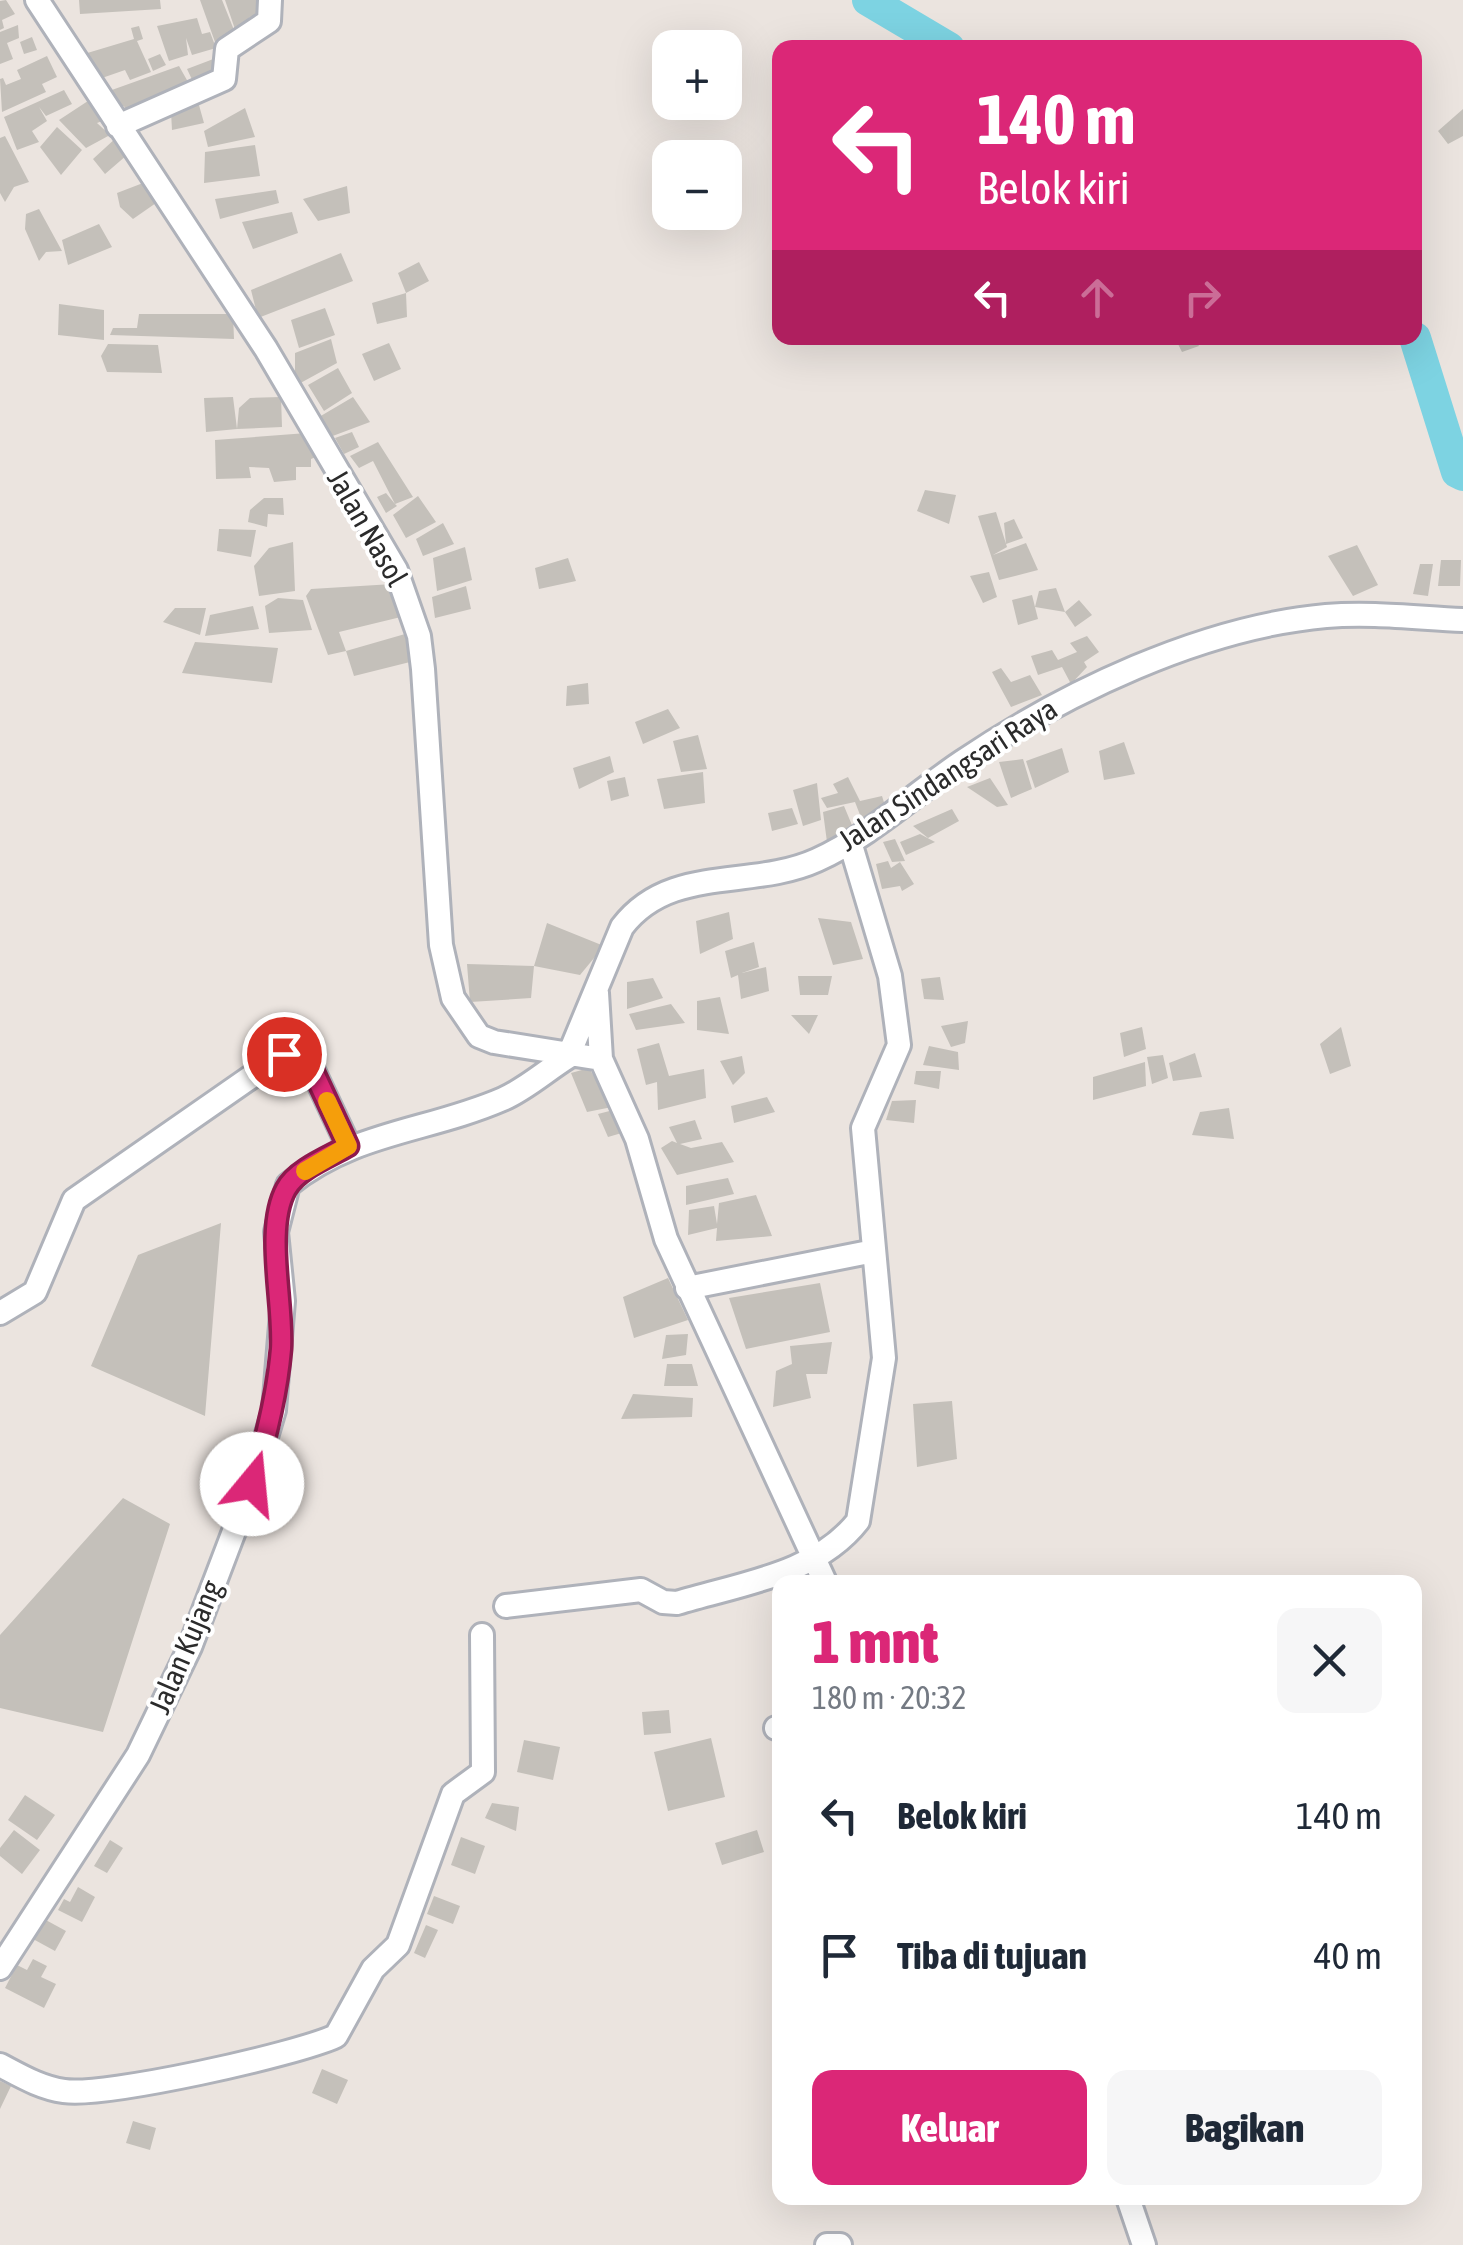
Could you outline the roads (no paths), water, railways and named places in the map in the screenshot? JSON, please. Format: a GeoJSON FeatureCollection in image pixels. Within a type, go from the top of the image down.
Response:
{"type":"FeatureCollection","features":[{"type":"Feature","properties":{"kind":"street","name":"Jalan Nasol"},"geometry":{"type":"LineString","coordinates":[[37,0],[83,64],[118,126],[266,349],[396,570],[409,603],[423,669],[434,882],[441,944],[453,998],[479,1036],[568,1057]]}},
{"type":"Feature","properties":{"kind":"street"},"geometry":{"type":"LineString","coordinates":[[118,126],[224,79],[228,49],[269,21],[270,0]]}},
{"type":"Feature","properties":{"kind":"street","name":"Jalan Sindangsari Raya"},"geometry":{"type":"LineString","coordinates":[[568,1057],[622,927],[649,898],[682,886],[768,876],[816,861],[1065,698],[1129,668],[1310,618],[1366,615],[1463,620]]}},
{"type":"Feature","properties":{"kind":"street"},"geometry":{"type":"LineString","coordinates":[[775,1575],[813,1558],[848,1533],[861,1513],[883,1380],[863,1128],[899,1045],[897,1006],[850,842]]}},
{"type":"Feature","properties":{"kind":"street","name":"Jalan Sindangsari Raya"},"geometry":{"type":"LineString","coordinates":[[596,984],[601,1058],[637,1139],[666,1239],[822,1575]]}},
{"type":"Feature","properties":{"kind":"street"},"geometry":{"type":"LineString","coordinates":[[0,1314],[35,1292],[74,1200],[284,1054],[299,1053],[309,1062],[348,1146]]}},
{"type":"Feature","properties":{"kind":"street"},"geometry":{"type":"LineString","coordinates":[[568,1057],[601,1058]]}},
{"type":"Feature","properties":{"kind":"street","name":"Jalan Kujang"},"geometry":{"type":"LineString","coordinates":[[0,1968],[138,1755],[190,1647],[252,1484],[274,1410],[283,1301],[276,1232],[280,1202],[288,1185],[348,1146],[430,1126],[508,1098],[568,1057]]}},
{"type":"Feature","properties":{"kind":"street"},"geometry":{"type":"LineString","coordinates":[[686,1288],[874,1250]]}},
{"type":"Feature","properties":{"kind":"street"},"geometry":{"type":"LineString","coordinates":[[506,1606],[642,1590],[663,1602],[677,1603],[772,1576]]}},
{"type":"Feature","properties":{"kind":"street"},"geometry":{"type":"LineString","coordinates":[[0,2065],[40,2086],[72,2092],[104,2091],[336,2036],[373,1969],[398,1945],[453,1794],[482,1772],[482,1635]]}},
{"type":"Feature","properties":{"kind":"street"},"geometry":{"type":"LineString","coordinates":[[1130,2205],[1144,2245]]}},
{"type":"Feature","properties":{"kind":"street"},"geometry":{"type":"LineString","coordinates":[[828,2245],[840,2245]]}},
{"type":"Feature","properties":{"kind":"waterway"},"geometry":{"type":"LineString","coordinates":[[868,0],[936,40]]}},
{"type":"Feature","properties":{"kind":"waterway"},"geometry":{"type":"LineString","coordinates":[[1417,345],[1457,472],[1463,475]]}}]}
